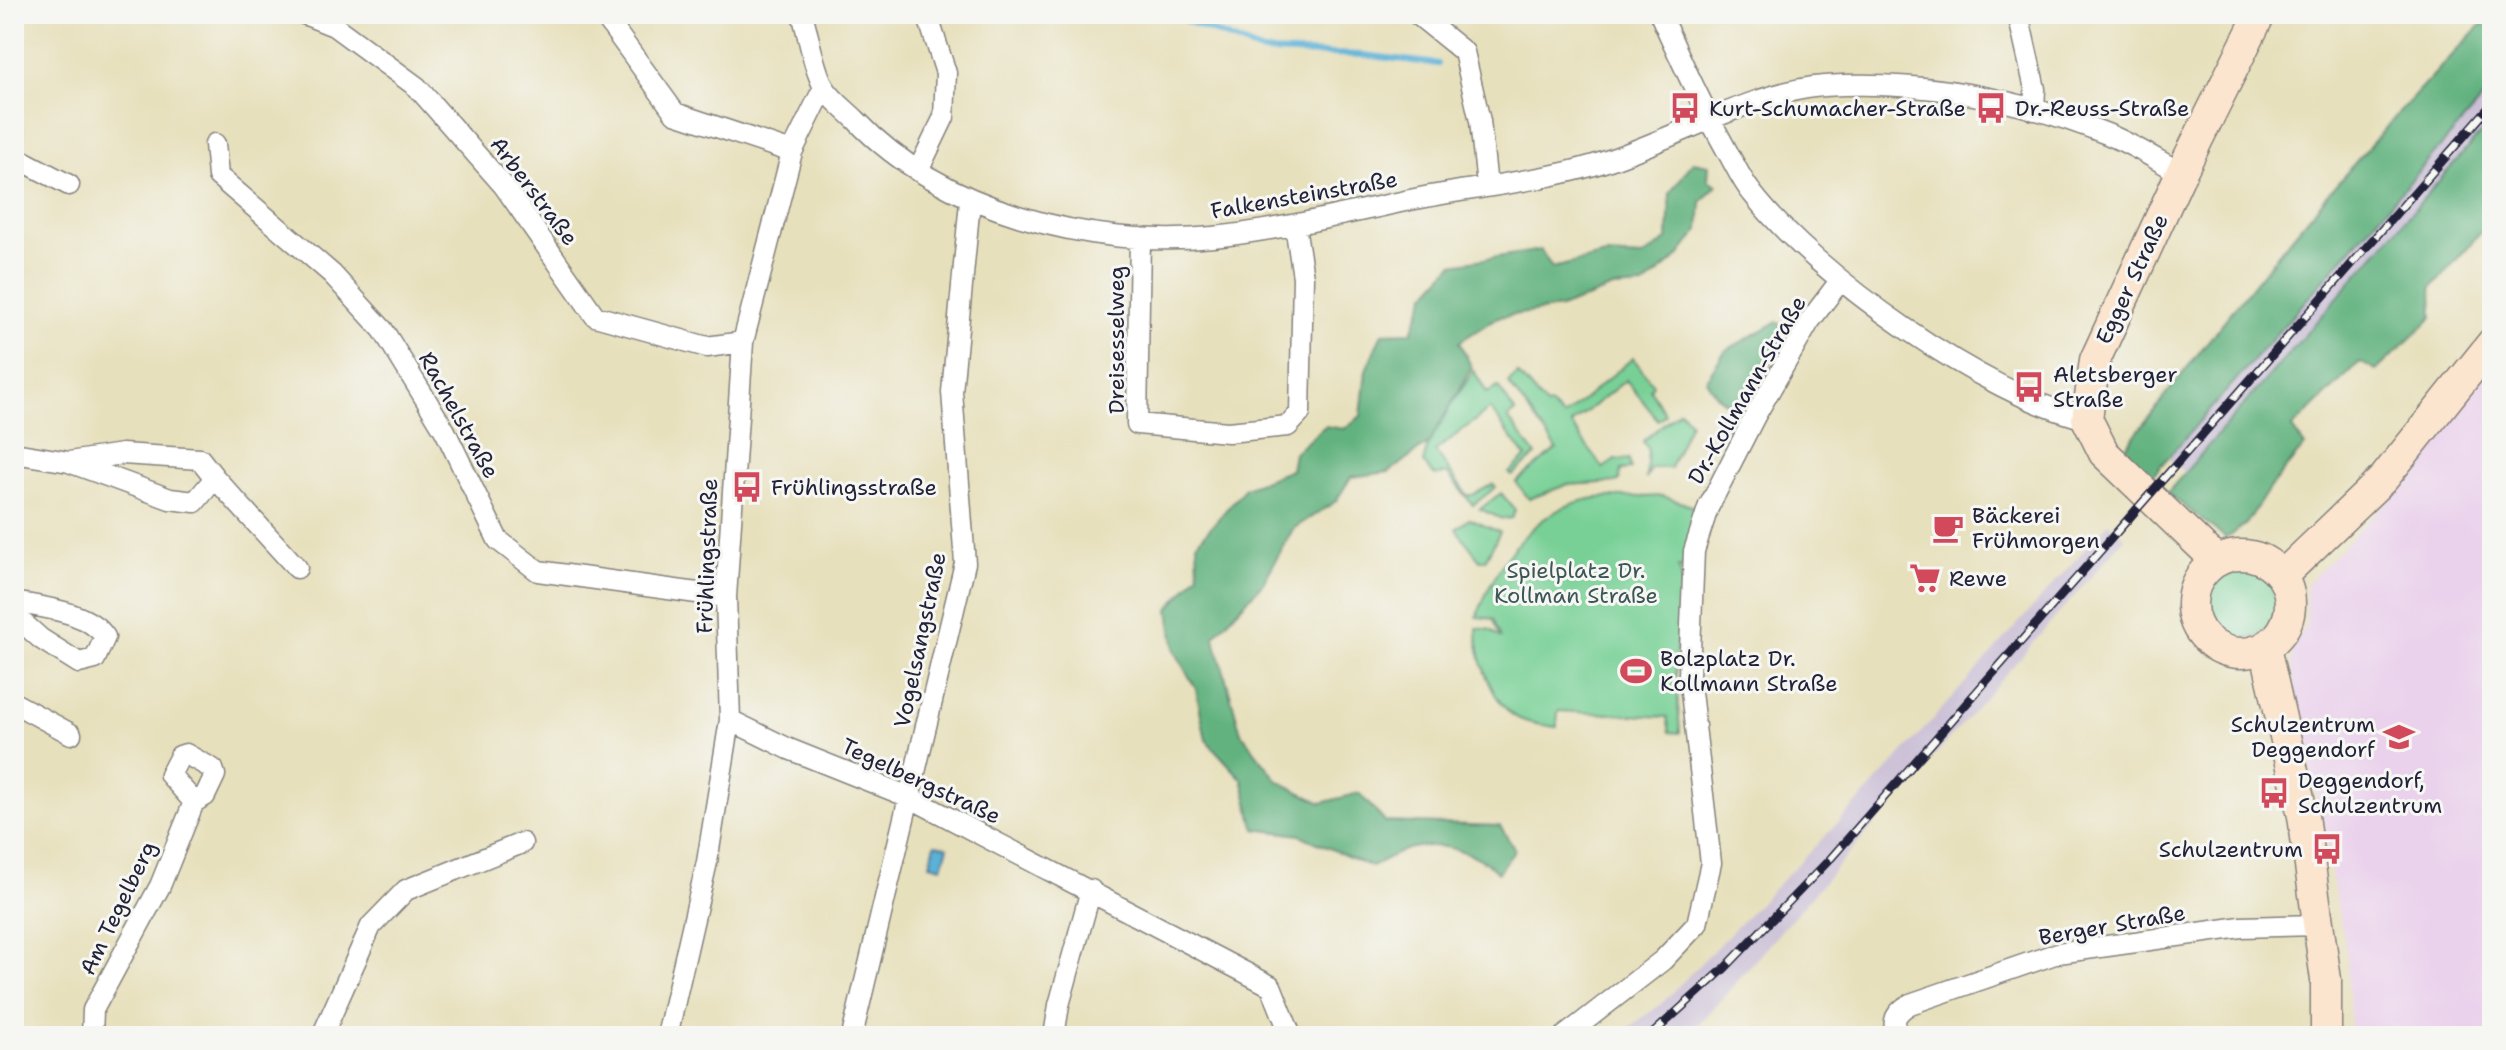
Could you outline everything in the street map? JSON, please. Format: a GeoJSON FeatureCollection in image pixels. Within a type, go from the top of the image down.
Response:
{"type":"FeatureCollection","features":[{"type":"Feature","properties":{"kind":"street","name":"Arberstraße"},"geometry":{"type":"LineString","coordinates":[[304,14],[334,26],[417,87],[504,186],[595,316],[707,347],[743,342]]}},
{"type":"Feature","properties":{"kind":"street"},"geometry":{"type":"LineString","coordinates":[[603,14],[675,113],[792,152]]}},
{"type":"Feature","properties":{"kind":"street","name":"Falkensteinstraße"},"geometry":{"type":"LineString","coordinates":[[802,14],[824,87],[879,145],[918,171],[970,201],[1056,225],[1140,238],[1212,237],[1295,225],[1590,166],[1656,145],[1711,121]]}},
{"type":"Feature","properties":{"kind":"street"},"geometry":{"type":"LineString","coordinates":[[918,171],[944,117],[946,73],[927,14]]}},
{"type":"Feature","properties":{"kind":"street"},"geometry":{"type":"LineString","coordinates":[[1417,14],[1464,52],[1480,121],[1487,186]]}},
{"type":"Feature","properties":{"kind":"street"},"geometry":{"type":"LineString","coordinates":[[1660,14],[1711,121],[1750,192],[1794,240],[1840,281],[1911,331],[2025,397],[2059,412],[2087,419],[2104,453],[2217,561]]}},
{"type":"Feature","properties":{"kind":"street"},"geometry":{"type":"LineString","coordinates":[[2018,14],[2035,89],[2034,110]]}},
{"type":"Feature","properties":{"kind":"street","name":"Egger Straße"},"geometry":{"type":"LineString","coordinates":[[2087,419],[2095,360],[2181,173],[2260,14]]}},
{"type":"Feature","properties":{"kind":"street"},"geometry":{"type":"LineString","coordinates":[[1711,121],[1778,95],[1820,86],[1901,84],[1963,92],[2034,110],[2111,135],[2181,173]]}},
{"type":"Feature","properties":{"kind":"street","name":"Frühlingstraße"},"geometry":{"type":"LineString","coordinates":[[667,1036],[707,862],[730,720],[726,597],[743,342],[792,152],[824,87]]}},
{"type":"Feature","properties":{"kind":"street","name":"Rachelstraße"},"geometry":{"type":"LineString","coordinates":[[215,144],[218,176],[332,274],[383,330],[445,431],[498,540],[538,571],[726,597]]}},
{"type":"Feature","properties":{"kind":"street"},"geometry":{"type":"LineString","coordinates":[[14,171],[25,162],[69,185]]}},
{"type":"Feature","properties":{"kind":"street","name":"Vogelsangstraße"},"geometry":{"type":"LineString","coordinates":[[852,1036],[965,563],[952,392],[970,201]]}},
{"type":"Feature","properties":{"kind":"street","name":"Dreisesselweg"},"geometry":{"type":"LineString","coordinates":[[1140,238],[1137,424],[1228,432],[1288,426],[1300,413],[1303,277],[1295,225]]}},
{"type":"Feature","properties":{"kind":"street","name":"Dr.-Kollmann-Straße"},"geometry":{"type":"LineString","coordinates":[[1565,1036],[1663,960],[1697,924],[1711,863],[1689,675],[1694,551],[1708,508],[1755,416],[1809,322],[1840,281]]}},
{"type":"Feature","properties":{"kind":"street"},"geometry":{"type":"LineString","coordinates":[[2282,576],[2384,478],[2492,343]]}},
{"type":"Feature","properties":{"kind":"street"},"geometry":{"type":"LineString","coordinates":[[14,453],[69,462],[170,499],[195,502],[215,478]]}},
{"type":"Feature","properties":{"kind":"street"},"geometry":{"type":"LineString","coordinates":[[69,462],[122,454],[164,454],[200,459],[297,568]]}},
{"type":"Feature","properties":{"kind":"street"},"geometry":{"type":"LineString","coordinates":[[2245,555],[2259,558],[2282,576],[2288,591],[2288,615],[2278,637],[2265,647],[2235,653],[2220,649],[2198,628],[2192,598],[2196,583],[2217,561],[2245,555]]}},
{"type":"Feature","properties":{"kind":"street"},"geometry":{"type":"LineString","coordinates":[[14,602],[56,610],[97,625],[105,637],[95,659],[79,663],[41,639],[14,615]]}},
{"type":"Feature","properties":{"kind":"street"},"geometry":{"type":"LineString","coordinates":[[2265,647],[2303,816],[2320,925],[2326,1036]]}},
{"type":"Feature","properties":{"kind":"street"},"geometry":{"type":"LineString","coordinates":[[14,703],[71,734]]}},
{"type":"Feature","properties":{"kind":"street","name":"Tegelbergstraße"},"geometry":{"type":"LineString","coordinates":[[730,720],[789,749],[909,797],[1271,986],[1291,1036]]}},
{"type":"Feature","properties":{"kind":"street","name":"Am Tegelberg"},"geometry":{"type":"LineString","coordinates":[[92,1036],[93,1010],[160,886],[194,802]]}},
{"type":"Feature","properties":{"kind":"street"},"geometry":{"type":"LineString","coordinates":[[322,1036],[371,926],[406,890],[522,843]]}},
{"type":"Feature","properties":{"kind":"street"},"geometry":{"type":"LineString","coordinates":[[1054,1036],[1059,1005],[1091,890]]}},
{"type":"Feature","properties":{"kind":"street","name":"Berger Straße"},"geometry":{"type":"LineString","coordinates":[[1895,1036],[1893,1021],[1898,1012],[1910,1004],[2058,953],[2241,927],[2320,925]]}},
{"type":"Feature","properties":{"kind":"shaded area"},"geometry":{"type":"Polygon","coordinates":[[[2492,88],[2492,120],[2184,473],[2168,458],[2492,88]]]}},
{"type":"Feature","properties":{"kind":"shaded area","name":"Schulzentrum Deggendorf"},"geometry":{"type":"Polygon","coordinates":[[[2492,365],[2492,1036],[2351,1036],[2347,956],[2291,664],[2294,647],[2306,627],[2306,585],[2400,488],[2492,365]]]}},
{"type":"Feature","properties":{"kind":"shaded area"},"geometry":{"type":"Polygon","coordinates":[[[2109,522],[2125,538],[1703,1020],[1682,1036],[1617,1036],[1660,1005],[1866,794],[2109,522]]]}},
{"type":"Feature","properties":{"kind":"green space"},"geometry":{"type":"Polygon","coordinates":[[[2492,14],[2492,88],[2150,478],[2119,456],[2299,229],[2393,119],[2492,14]]]}},
{"type":"Feature","properties":{"kind":"green space"},"geometry":{"type":"Polygon","coordinates":[[[2492,120],[2492,230],[2482,231],[2432,287],[2433,317],[2376,371],[2360,362],[2292,428],[2305,446],[2270,487],[2246,524],[2226,538],[2167,493],[2492,120]]]}},
{"type":"Feature","properties":{"kind":"green space"},"geometry":{"type":"Polygon","coordinates":[[[1693,162],[1709,165],[1708,180],[1717,185],[1701,202],[1699,230],[1678,257],[1643,286],[1613,288],[1560,308],[1498,317],[1459,342],[1472,368],[1429,443],[1389,472],[1351,477],[1336,501],[1293,529],[1263,583],[1214,636],[1241,733],[1278,781],[1321,803],[1359,793],[1385,822],[1500,826],[1515,850],[1498,873],[1470,854],[1434,846],[1406,849],[1371,867],[1300,835],[1255,829],[1242,779],[1206,740],[1196,689],[1175,651],[1169,609],[1198,574],[1197,543],[1245,488],[1291,470],[1294,453],[1325,426],[1344,429],[1361,416],[1366,370],[1382,333],[1412,332],[1426,294],[1453,264],[1541,250],[1552,268],[1606,255],[1643,257],[1668,239],[1670,193],[1693,162]]]}},
{"type":"Feature","properties":{"kind":"green space"},"geometry":{"type":"Polygon","coordinates":[[[1777,322],[1787,328],[1769,367],[1731,413],[1731,406],[1716,395],[1706,380],[1725,351],[1777,322]]]}},
{"type":"Feature","properties":{"kind":"green space"},"geometry":{"type":"Polygon","coordinates":[[[1633,358],[1653,384],[1650,389],[1665,414],[1658,420],[1626,380],[1571,424],[1603,468],[1616,460],[1629,459],[1631,469],[1621,470],[1619,482],[1566,485],[1529,499],[1516,482],[1557,449],[1508,383],[1518,374],[1546,406],[1550,405],[1563,417],[1633,358]]]}},
{"type":"Feature","properties":{"kind":"green space"},"geometry":{"type":"Polygon","coordinates":[[[1474,371],[1487,393],[1498,387],[1515,412],[1508,418],[1536,455],[1512,476],[1509,473],[1526,457],[1490,409],[1435,451],[1467,495],[1493,484],[1496,487],[1473,505],[1447,473],[1435,476],[1423,463],[1431,434],[1474,371]]]}},
{"type":"Feature","properties":{"kind":"green space"},"geometry":{"type":"Polygon","coordinates":[[[1680,410],[1690,422],[1670,468],[1651,468],[1646,479],[1648,449],[1643,441],[1680,410]]]}},
{"type":"Feature","properties":{"kind":"green space"},"geometry":{"type":"Polygon","coordinates":[[[1501,493],[1515,510],[1512,518],[1502,519],[1480,509],[1501,493]]]}},
{"type":"Feature","properties":{"kind":"green space","name":"Spielplatz Dr. Kollman Straße"},"geometry":{"type":"Polygon","coordinates":[[[1663,496],[1697,508],[1683,568],[1678,567],[1682,578],[1675,662],[1680,733],[1670,732],[1667,717],[1558,711],[1557,727],[1531,723],[1513,715],[1489,683],[1479,650],[1477,628],[1491,630],[1501,639],[1493,619],[1477,617],[1505,560],[1534,527],[1569,505],[1598,498],[1663,496]]]}},
{"type":"Feature","properties":{"kind":"green space"},"geometry":{"type":"Polygon","coordinates":[[[1469,519],[1500,532],[1485,560],[1480,560],[1456,529],[1469,519]]]}},
{"type":"Feature","properties":{"kind":"green space"},"geometry":{"type":"Polygon","coordinates":[[[2243,569],[2268,579],[2278,604],[2268,629],[2243,639],[2218,629],[2208,604],[2218,579],[2243,569]]]}},
{"type":"Feature","properties":{"kind":"water"},"geometry":{"type":"Polygon","coordinates":[[[935,844],[948,847],[942,867],[930,864],[935,844]]]}},
{"type":"Feature","properties":{"kind":"waterway"},"geometry":{"type":"LineString","coordinates":[[1170,14],[1263,52],[1363,55],[1438,64]]}},
{"type":"Feature","properties":{"kind":"railway"},"geometry":{"type":"LineString","coordinates":[[1650,1036],[1725,968],[1831,858],[2492,104]]}},
{"type":"Feature","properties":{"kind":"place","name":"Kurt-Schumacher-Straße"},"geometry":{"type":"Point","coordinates":[1685,108]}},
{"type":"Feature","properties":{"kind":"place","name":"Dr.-Reuss-Straße"},"geometry":{"type":"Point","coordinates":[1991,108]}},
{"type":"Feature","properties":{"kind":"place","name":"Aletsberger Straße"},"geometry":{"type":"Point","coordinates":[2029,387]}},
{"type":"Feature","properties":{"kind":"place","name":"Frühlingsstraße"},"geometry":{"type":"Point","coordinates":[747,487]}},
{"type":"Feature","properties":{"kind":"place","name":"Bäckerei Frühmorgen"},"geometry":{"type":"Point","coordinates":[1948,528]}},
{"type":"Feature","properties":{"kind":"place","name":"Rewe"},"geometry":{"type":"Point","coordinates":[1925,578]}},
{"type":"Feature","properties":{"kind":"place","name":"Bolzplatz Dr. Kollmann Straße"},"geometry":{"type":"Point","coordinates":[1636,671]}},
{"type":"Feature","properties":{"kind":"place","name":"Schulzentrum Deggendorf"},"geometry":{"type":"Point","coordinates":[2399,737]}},
{"type":"Feature","properties":{"kind":"place","name":"Deggendorf, Schulzentrum"},"geometry":{"type":"Point","coordinates":[2274,793]}},
{"type":"Feature","properties":{"kind":"place","name":"Schulzentrum"},"geometry":{"type":"Point","coordinates":[2327,849]}}]}
